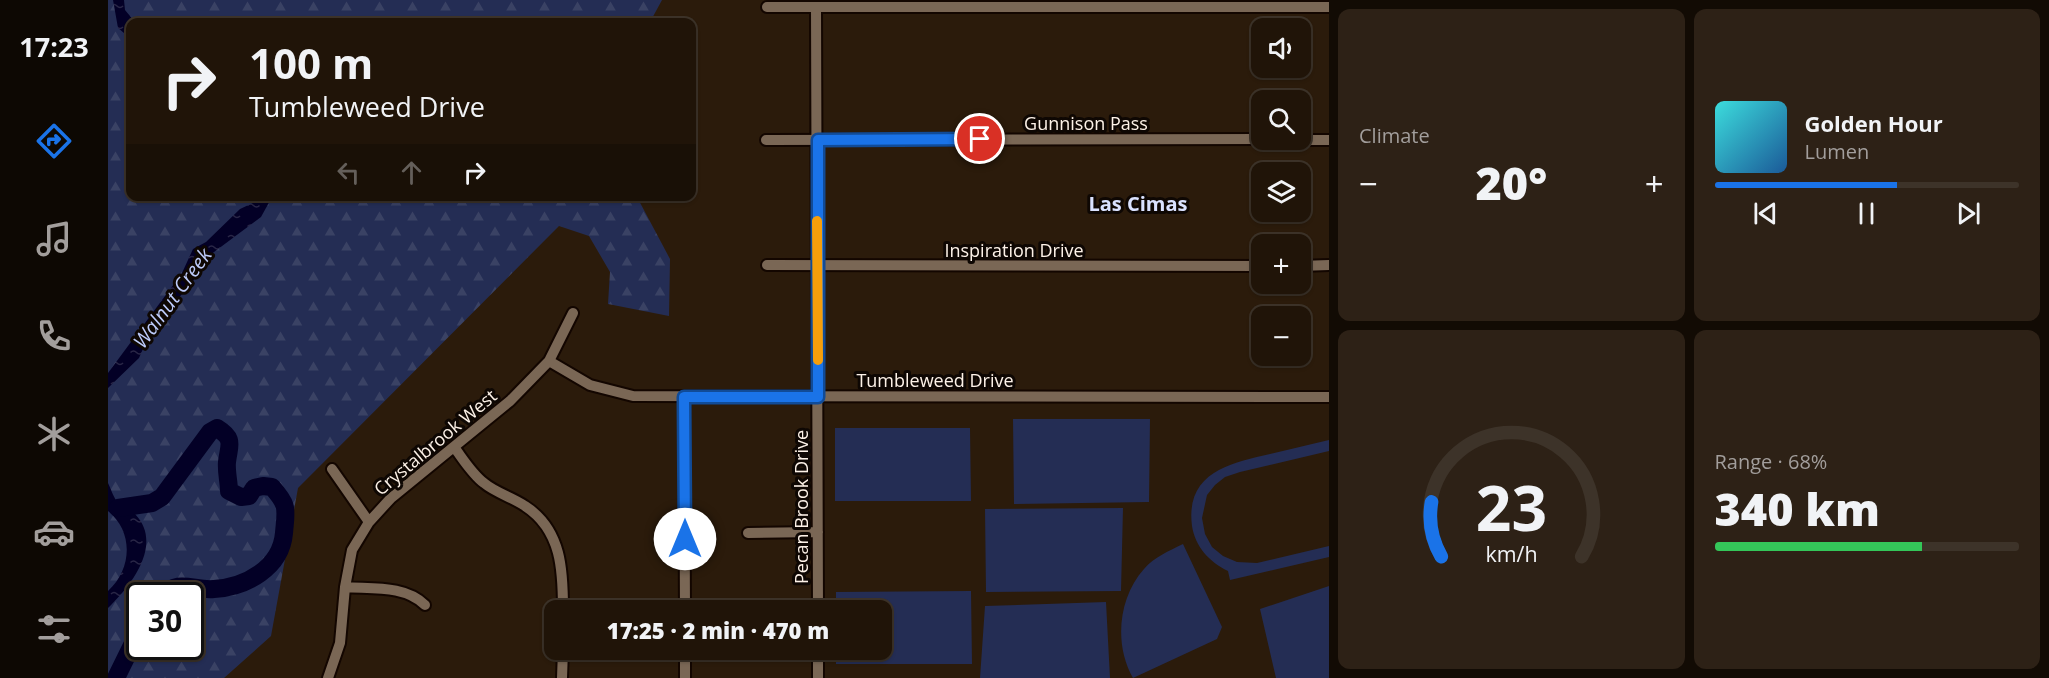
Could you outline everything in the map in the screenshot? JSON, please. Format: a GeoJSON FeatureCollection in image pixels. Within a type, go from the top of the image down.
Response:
{"type":"FeatureCollection","features":[{"type":"Feature","properties":{"kind":"street"},"geometry":{"type":"LineString","coordinates":[[767,7],[1103,4],[1329,7]]}},
{"type":"Feature","properties":{"kind":"street","name":"Pecan Brook Drive"},"geometry":{"type":"LineString","coordinates":[[816,8],[818,600]]}},
{"type":"Feature","properties":{"kind":"street","name":"Gunnison Pass"},"geometry":{"type":"LineString","coordinates":[[766,140],[1251,140]]}},
{"type":"Feature","properties":{"kind":"street"},"geometry":{"type":"LineString","coordinates":[[1311,140],[1329,140]]}},
{"type":"Feature","properties":{"kind":"street","name":"Inspiration Drive"},"geometry":{"type":"LineString","coordinates":[[767,265],[1251,266]]}},
{"type":"Feature","properties":{"kind":"street"},"geometry":{"type":"LineString","coordinates":[[1311,266],[1329,266]]}},
{"type":"Feature","properties":{"kind":"street","name":"Crystalbrook West"},"geometry":{"type":"LineString","coordinates":[[328,678],[340,643],[345,587],[352,550],[369,522],[391,498],[510,401],[549,361],[573,313]]}},
{"type":"Feature","properties":{"kind":"street","name":"Tumbleweed Drive"},"geometry":{"type":"LineString","coordinates":[[549,361],[576,378],[604,390],[633,396],[1329,397]]}},
{"type":"Feature","properties":{"kind":"street"},"geometry":{"type":"LineString","coordinates":[[684,397],[685,600]]}},
{"type":"Feature","properties":{"kind":"street"},"geometry":{"type":"LineString","coordinates":[[454,447],[484,484],[526,506],[547,526],[560,554],[563,600]]}},
{"type":"Feature","properties":{"kind":"street"},"geometry":{"type":"LineString","coordinates":[[332,469],[369,522]]}},
{"type":"Feature","properties":{"kind":"street"},"geometry":{"type":"LineString","coordinates":[[748,533],[818,532]]}},
{"type":"Feature","properties":{"kind":"street"},"geometry":{"type":"LineString","coordinates":[[345,587],[402,591],[418,598],[426,605]]}},
{"type":"Feature","properties":{"kind":"street"},"geometry":{"type":"LineString","coordinates":[[562,678],[563,660]]}},
{"type":"Feature","properties":{"kind":"street"},"geometry":{"type":"LineString","coordinates":[[685,660],[685,678]]}},
{"type":"Feature","properties":{"kind":"street"},"geometry":{"type":"LineString","coordinates":[[818,660],[818,678]]}},
{"type":"Feature","properties":{"kind":"green space"},"geometry":{"type":"Polygon","coordinates":[[[108,0],[662,0],[652,18],[126,18],[126,201],[639,201],[670,259],[669,316],[608,304],[610,272],[589,236],[559,226],[298,488],[271,636],[224,678],[108,678],[108,0]]]}},
{"type":"Feature","properties":{"kind":"green space"},"geometry":{"type":"Polygon","coordinates":[[[1013,419],[1150,419],[1149,502],[1014,504],[1013,419]]]}},
{"type":"Feature","properties":{"kind":"green space"},"geometry":{"type":"Polygon","coordinates":[[[835,428],[970,428],[971,501],[835,501],[835,428]]]}},
{"type":"Feature","properties":{"kind":"green space"},"geometry":{"type":"Polygon","coordinates":[[[1329,440],[1329,451],[1225,477],[1207,495],[1202,518],[1205,534],[1212,547],[1223,556],[1237,562],[1257,563],[1329,546],[1329,557],[1230,580],[1228,571],[1204,553],[1196,540],[1192,526],[1192,508],[1196,493],[1203,482],[1226,466],[1240,461],[1329,440]]]}},
{"type":"Feature","properties":{"kind":"green space"},"geometry":{"type":"Polygon","coordinates":[[[1123,508],[1121,591],[986,592],[985,509],[1123,508]]]}},
{"type":"Feature","properties":{"kind":"green space"},"geometry":{"type":"Polygon","coordinates":[[[1183,544],[1222,627],[1217,639],[1133,678],[1127,665],[1121,637],[1124,608],[1129,594],[1135,581],[1152,561],[1183,544]]]}},
{"type":"Feature","properties":{"kind":"green space"},"geometry":{"type":"Polygon","coordinates":[[[1329,586],[1329,678],[1276,678],[1260,609],[1329,586]]]}},
{"type":"Feature","properties":{"kind":"green space"},"geometry":{"type":"Polygon","coordinates":[[[971,591],[972,664],[836,664],[836,660],[892,660],[892,600],[836,600],[836,592],[971,591]]]}},
{"type":"Feature","properties":{"kind":"green space"},"geometry":{"type":"Polygon","coordinates":[[[1106,602],[1110,678],[980,678],[985,606],[1106,602]]]}},
{"type":"Feature","properties":{"kind":"water"},"geometry":{"type":"Polygon","coordinates":[[[113,0],[124,0],[125,10],[132,18],[126,18],[126,35],[118,28],[113,0]]]}},
{"type":"Feature","properties":{"kind":"water","name":"Walnut Creek"},"geometry":{"type":"Polygon","coordinates":[[[257,201],[270,201],[261,217],[206,258],[192,283],[173,304],[160,328],[146,342],[139,358],[108,388],[108,373],[182,273],[193,249],[206,242],[240,209],[257,201]]]}},
{"type":"Feature","properties":{"kind":"water"},"geometry":{"type":"Polygon","coordinates":[[[108,483],[119,504],[135,514],[143,526],[146,538],[141,564],[130,582],[126,582],[126,588],[108,608],[108,591],[122,572],[127,551],[122,529],[108,511],[108,483]]]}},
{"type":"Feature","properties":{"kind":"waterway"},"geometry":{"type":"LineString","coordinates":[[118,508],[152,503],[162,497],[210,432],[217,428],[223,432],[230,443],[227,465],[229,491],[241,497],[249,496],[254,488],[272,487],[284,504],[284,533],[276,556],[260,573],[238,584],[204,589]]}},
{"type":"Feature","properties":{"kind":"waterway"},"geometry":{"type":"LineString","coordinates":[[116,678],[126,658]]}},
{"type":"Feature","properties":{"kind":"slow traffic"},"geometry":{"type":"LineString","coordinates":[[817,221],[818,360]]}},
{"type":"Feature","properties":{"kind":"district","name":"Las Cimas"},"geometry":{"type":"Point","coordinates":[1138,203]}},
{"type":"Feature","properties":{"kind":"route"},"geometry":{"type":"LineString","coordinates":[[685,539],[684,397],[818,397],[818,140],[980,139]]}}]}
